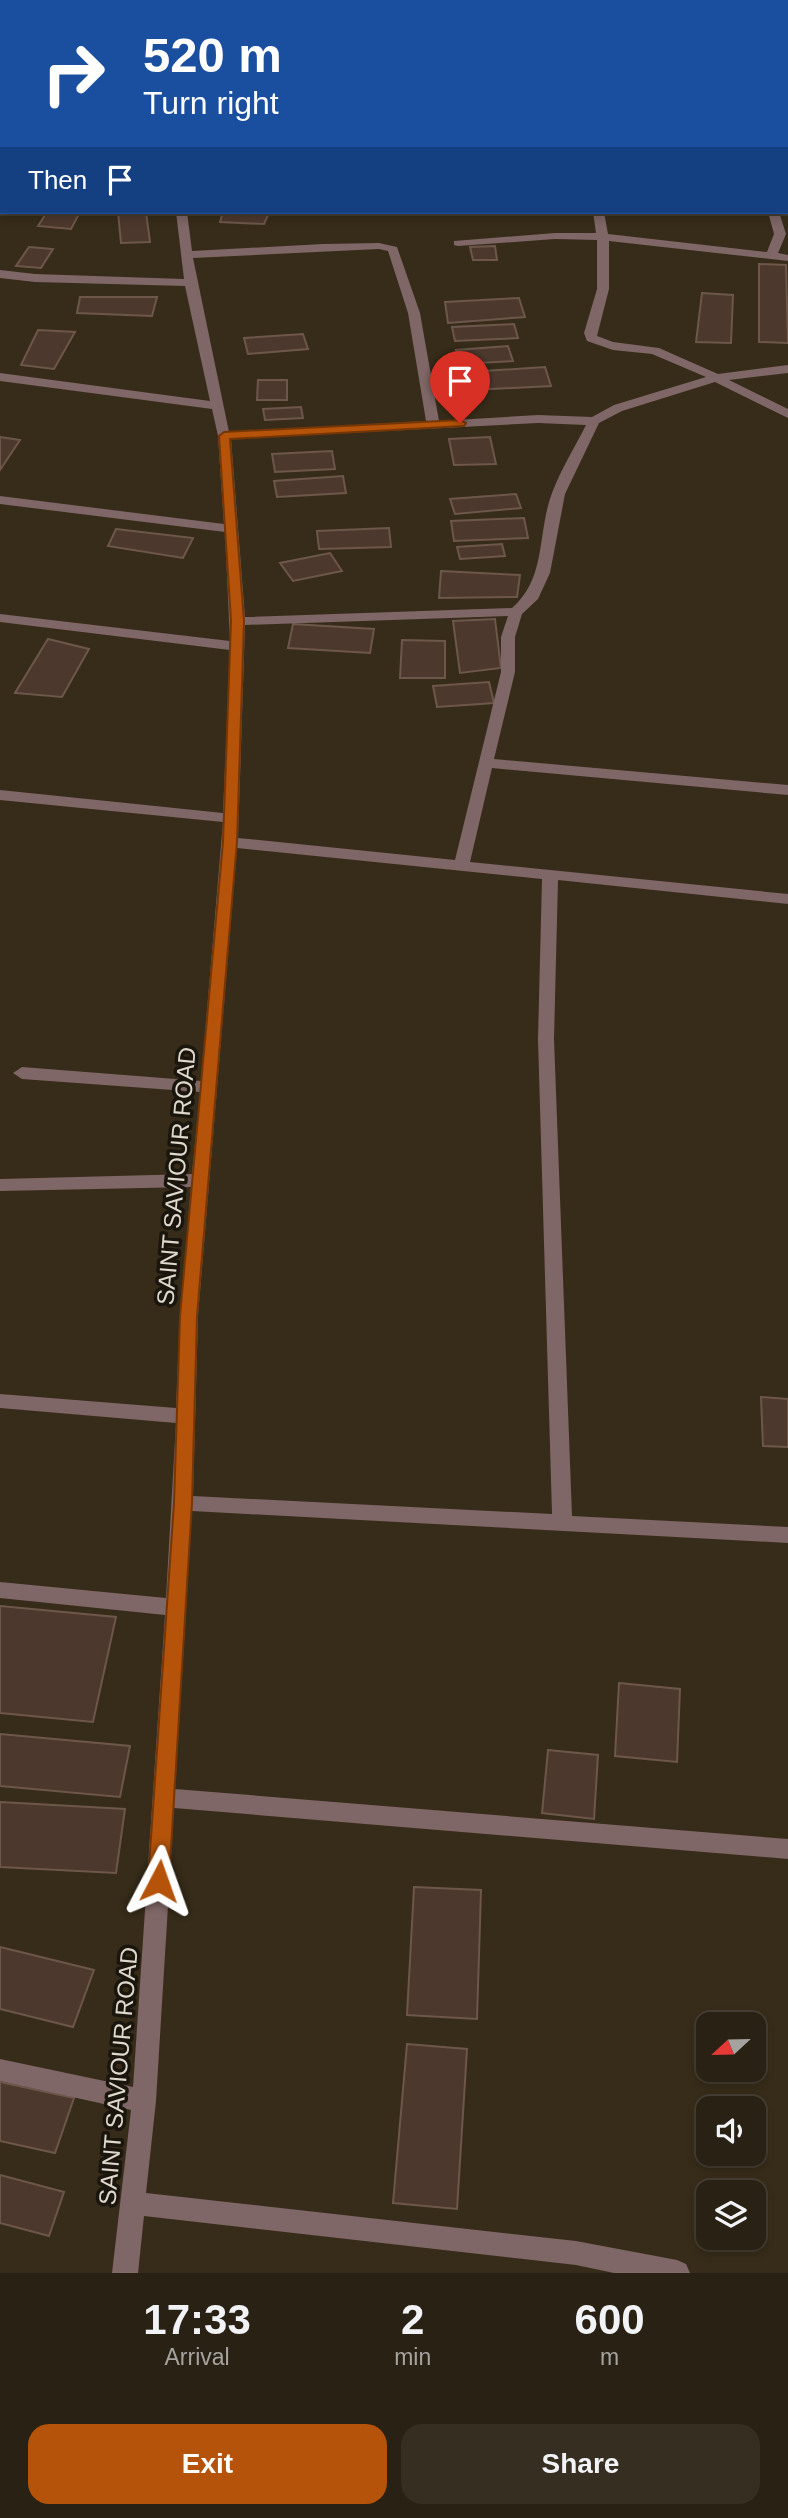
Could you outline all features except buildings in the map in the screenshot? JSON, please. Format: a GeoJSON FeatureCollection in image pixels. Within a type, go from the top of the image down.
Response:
{"type":"FeatureCollection","features":[{"type":"Feature","properties":{"kind":"street","name":"SAINT SAVIOUR ROAD"},"geometry":{"type":"LineString","coordinates":[[125,2273],[144,2101],[177,1608],[189,1316],[230,842],[238,621],[224,436],[190,283],[181,214]]}},
{"type":"Feature","properties":{"kind":"street"},"geometry":{"type":"LineString","coordinates":[[598,214],[604,237],[602,301],[590,333],[591,338],[607,344],[657,352],[788,414]]}},
{"type":"Feature","properties":{"kind":"street"},"geometry":{"type":"LineString","coordinates":[[771,256],[780,234],[775,214]]}},
{"type":"Feature","properties":{"kind":"street"},"geometry":{"type":"LineString","coordinates":[[458,243],[555,236],[604,237],[788,258]]}},
{"type":"Feature","properties":{"kind":"street"},"geometry":{"type":"LineString","coordinates":[[185,255],[323,247],[379,246],[393,249],[403,273],[417,330],[433,425]]}},
{"type":"Feature","properties":{"kind":"street"},"geometry":{"type":"LineString","coordinates":[[0,274],[35,278],[190,283]]}},
{"type":"Feature","properties":{"kind":"street"},"geometry":{"type":"LineString","coordinates":[[224,436],[538,419],[594,421],[618,408],[716,378],[788,369]]}},
{"type":"Feature","properties":{"kind":"street"},"geometry":{"type":"LineString","coordinates":[[0,377],[216,406]]}},
{"type":"Feature","properties":{"kind":"street"},"geometry":{"type":"LineString","coordinates":[[461,866],[509,672],[508,637],[516,612],[531,599],[543,573],[558,494],[594,421]]}},
{"type":"Feature","properties":{"kind":"street"},"geometry":{"type":"LineString","coordinates":[[0,500],[232,529]]}},
{"type":"Feature","properties":{"kind":"street"},"geometry":{"type":"LineString","coordinates":[[238,621],[516,612]]}},
{"type":"Feature","properties":{"kind":"street"},"geometry":{"type":"LineString","coordinates":[[0,618],[236,646]]}},
{"type":"Feature","properties":{"kind":"street"},"geometry":{"type":"LineString","coordinates":[[487,763],[788,790]]}},
{"type":"Feature","properties":{"kind":"street"},"geometry":{"type":"LineString","coordinates":[[0,795],[229,818]]}},
{"type":"Feature","properties":{"kind":"street"},"geometry":{"type":"LineString","coordinates":[[230,842],[788,899]]}},
{"type":"Feature","properties":{"kind":"street"},"geometry":{"type":"LineString","coordinates":[[550,875],[545,1039],[562,1523]]}},
{"type":"Feature","properties":{"kind":"street"},"geometry":{"type":"LineString","coordinates":[[22,1073],[209,1087]]}},
{"type":"Feature","properties":{"kind":"street"},"geometry":{"type":"LineString","coordinates":[[0,1185],[201,1180]]}},
{"type":"Feature","properties":{"kind":"street"},"geometry":{"type":"LineString","coordinates":[[0,1401],[185,1416]]}},
{"type":"Feature","properties":{"kind":"street"},"geometry":{"type":"LineString","coordinates":[[183,1503],[788,1535]]}},
{"type":"Feature","properties":{"kind":"street"},"geometry":{"type":"LineString","coordinates":[[0,1590],[177,1608]]}},
{"type":"Feature","properties":{"kind":"street"},"geometry":{"type":"LineString","coordinates":[[164,1798],[788,1849]]}},
{"type":"Feature","properties":{"kind":"street"},"geometry":{"type":"LineString","coordinates":[[0,2070],[144,2101]]}},
{"type":"Feature","properties":{"kind":"street"},"geometry":{"type":"LineString","coordinates":[[132,2203],[576,2252],[677,2273]]}},
{"type":"Feature","properties":{"kind":"route"},"geometry":{"type":"LineString","coordinates":[[159,1881],[183,1503],[189,1316],[230,842],[238,621],[224,436],[460,423]]}}]}
